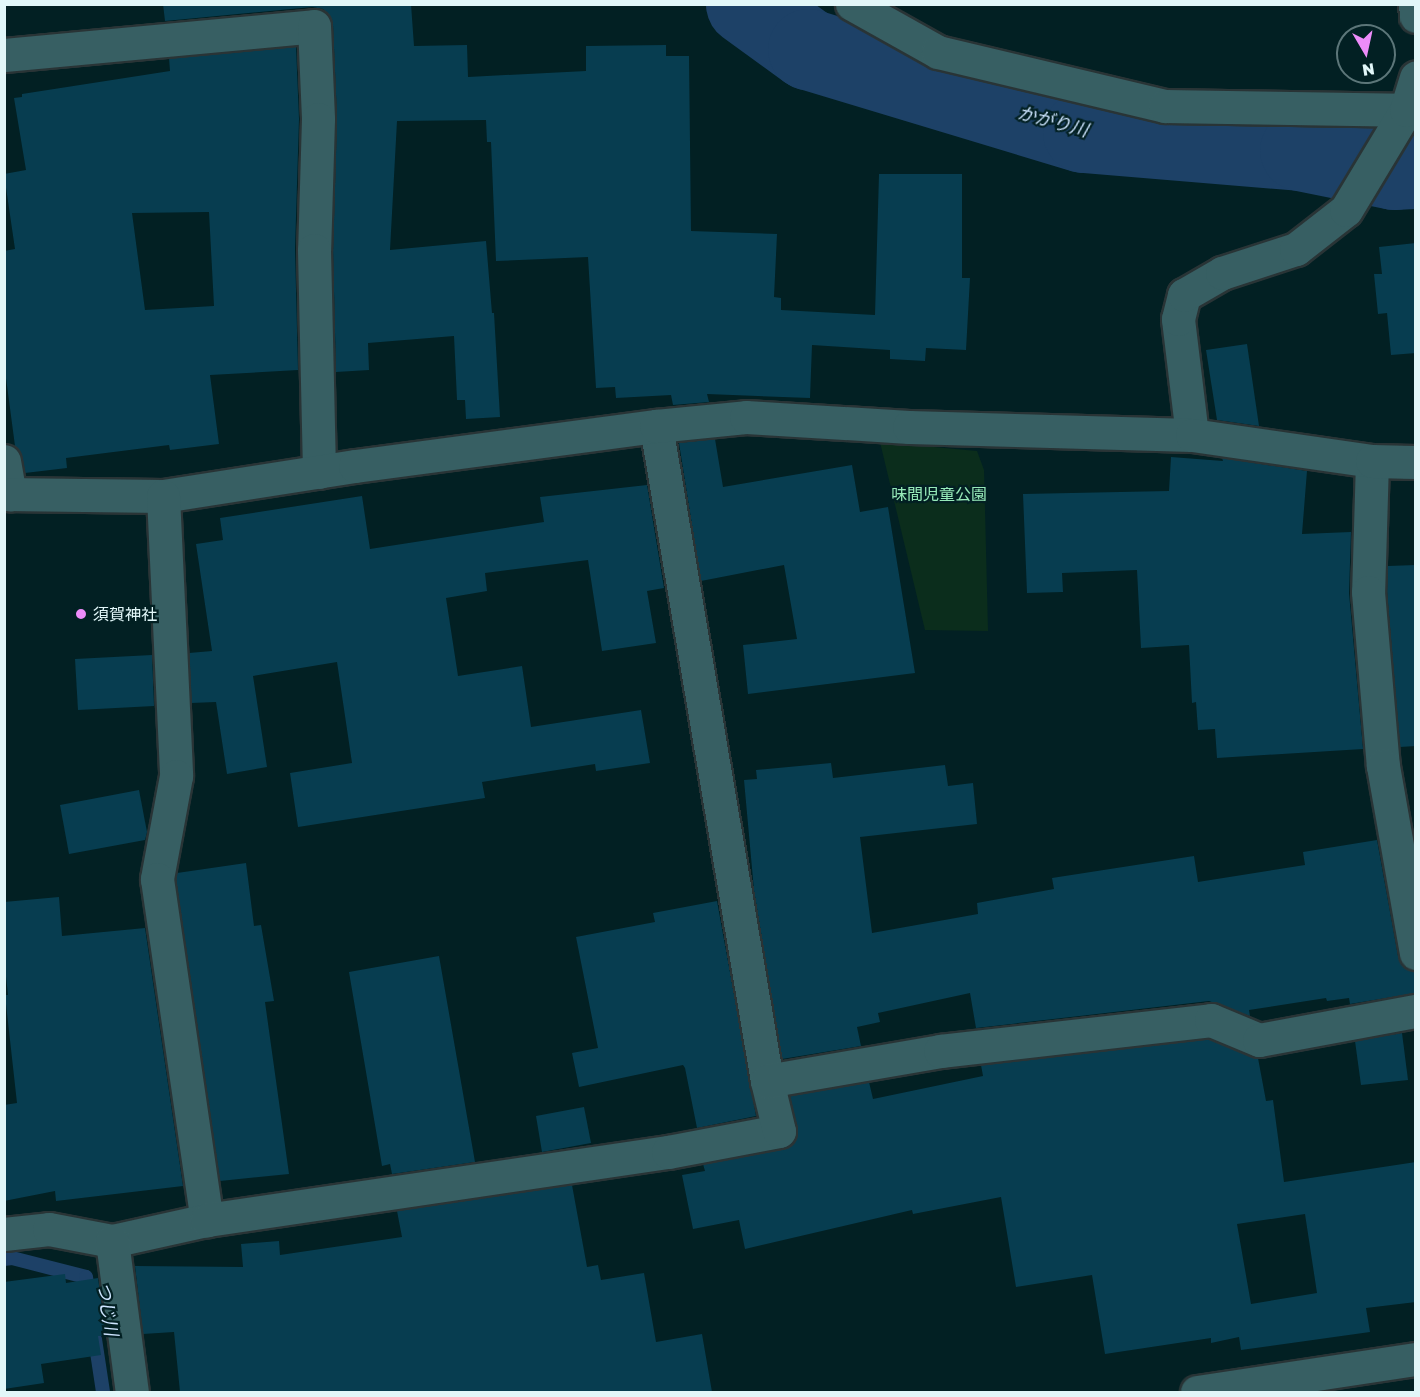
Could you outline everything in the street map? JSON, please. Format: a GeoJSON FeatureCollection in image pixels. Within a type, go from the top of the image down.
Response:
{"type":"FeatureCollection","features":[{"type":"Feature","properties":{"kind":"street"},"geometry":{"type":"LineString","coordinates":[[852,4],[938,52],[1165,106],[1411,110]]}},
{"type":"Feature","properties":{"kind":"street"},"geometry":{"type":"LineString","coordinates":[[1415,4],[1416,16]]}},
{"type":"Feature","properties":{"kind":"street"},"geometry":{"type":"LineString","coordinates":[[4,55],[313,15],[318,119],[314,250],[319,472]]}},
{"type":"Feature","properties":{"kind":"street"},"geometry":{"type":"LineString","coordinates":[[1192,435],[1178,319],[1184,295],[1222,273],[1296,249],[1346,210],[1411,110],[1416,77]]}},
{"type":"Feature","properties":{"kind":"street"},"geometry":{"type":"LineString","coordinates":[[4,461],[7,494],[163,496],[319,472],[656,426],[746,417],[909,427],[1192,435],[1372,462],[1416,462]]}},
{"type":"Feature","properties":{"kind":"street"},"geometry":{"type":"LineString","coordinates":[[4,1234],[50,1229],[112,1241],[207,1221],[668,1152],[778,1131],[767,1081],[656,426]]}},
{"type":"Feature","properties":{"kind":"street"},"geometry":{"type":"LineString","coordinates":[[1372,462],[1368,592],[1381,743],[1416,953]]}},
{"type":"Feature","properties":{"kind":"street"},"geometry":{"type":"LineString","coordinates":[[163,496],[176,776],[157,879],[207,1221]]}},
{"type":"Feature","properties":{"kind":"street"},"geometry":{"type":"LineString","coordinates":[[767,1081],[940,1051],[1211,1020],[1259,1040],[1416,1011]]}},
{"type":"Feature","properties":{"kind":"street"},"geometry":{"type":"LineString","coordinates":[[112,1241],[132,1392]]}},
{"type":"Feature","properties":{"kind":"street"},"geometry":{"type":"LineString","coordinates":[[1197,1392],[1416,1359]]}},
{"type":"Feature","properties":{"kind":"green space","name":"味間児童公園"},"geometry":{"type":"Polygon","coordinates":[[[880,442],[977,451],[984,470],[988,631],[925,630],[880,442]]]}},
{"type":"Feature","properties":{"kind":"building"},"geometry":{"type":"Polygon","coordinates":[[[163,4],[411,4],[414,46],[467,45],[468,77],[586,71],[586,46],[666,45],[666,56],[689,56],[691,231],[777,234],[774,297],[781,298],[781,310],[875,315],[879,174],[962,174],[962,278],[970,278],[966,350],[926,348],[925,361],[890,359],[890,350],[812,345],[810,398],[707,394],[709,402],[673,405],[671,395],[616,398],[615,387],[596,388],[588,257],[496,261],[491,142],[487,142],[486,120],[397,121],[390,250],[486,241],[492,313],[494,313],[500,417],[466,419],[465,400],[457,400],[454,336],[368,343],[369,370],[336,372],[333,250],[337,118],[333,25],[330,16],[323,9],[312,7],[165,21],[163,4]]]}},
{"type":"Feature","properties":{"kind":"building"},"geometry":{"type":"Polygon","coordinates":[[[296,46],[299,119],[295,249],[298,370],[210,375],[219,444],[170,450],[169,445],[66,458],[67,468],[25,473],[22,457],[15,446],[4,363],[4,251],[15,249],[4,174],[26,170],[14,98],[22,97],[22,94],[170,71],[169,58],[296,46]],[[209,212],[132,213],[145,310],[214,306],[209,212]]]}},
{"type":"Feature","properties":{"kind":"building"},"geometry":{"type":"Polygon","coordinates":[[[1416,243],[1416,353],[1391,355],[1387,313],[1378,314],[1374,274],[1382,274],[1379,247],[1416,243]]]}},
{"type":"Feature","properties":{"kind":"building"},"geometry":{"type":"Polygon","coordinates":[[[1247,344],[1259,426],[1217,420],[1206,350],[1247,344]]]}},
{"type":"Feature","properties":{"kind":"building"},"geometry":{"type":"Polygon","coordinates":[[[715,439],[723,487],[852,465],[860,512],[888,507],[915,673],[748,694],[743,645],[797,639],[784,565],[701,581],[679,443],[715,439]]]}},
{"type":"Feature","properties":{"kind":"building"},"geometry":{"type":"Polygon","coordinates":[[[1171,457],[1223,461],[1222,458],[1307,471],[1302,534],[1351,532],[1349,593],[1363,749],[1217,758],[1215,729],[1198,730],[1196,702],[1192,703],[1189,645],[1141,648],[1137,570],[1062,573],[1063,592],[1027,593],[1023,494],[1169,491],[1171,457]]]}},
{"type":"Feature","properties":{"kind":"building"},"geometry":{"type":"Polygon","coordinates":[[[647,485],[664,588],[647,591],[656,643],[602,651],[588,560],[485,573],[487,591],[446,598],[458,676],[522,666],[531,727],[641,710],[650,763],[596,771],[595,764],[482,782],[485,798],[298,827],[290,773],[352,763],[337,662],[253,676],[267,767],[227,774],[216,702],[191,703],[189,653],[212,651],[196,544],[223,540],[220,518],[362,496],[370,549],[544,522],[540,497],[647,485]]]}},
{"type":"Feature","properties":{"kind":"building"},"geometry":{"type":"Polygon","coordinates":[[[1416,565],[1416,746],[1400,747],[1387,591],[1388,566],[1416,565]]]}},
{"type":"Feature","properties":{"kind":"building"},"geometry":{"type":"Polygon","coordinates":[[[152,655],[154,706],[78,710],[75,659],[152,655]]]}},
{"type":"Feature","properties":{"kind":"building"},"geometry":{"type":"Polygon","coordinates":[[[831,763],[833,778],[945,765],[948,786],[973,783],[977,824],[860,837],[872,933],[978,914],[977,903],[1054,889],[1052,878],[1194,856],[1198,882],[1305,865],[1303,852],[1377,840],[1398,956],[1402,965],[1416,971],[1416,993],[1350,1004],[1349,998],[1327,1001],[1326,998],[1249,1010],[1250,1016],[1209,1001],[976,1028],[970,993],[878,1013],[880,1022],[857,1027],[861,1046],[782,1059],[754,890],[744,780],[757,779],[756,770],[831,763]]]}},
{"type":"Feature","properties":{"kind":"building"},"geometry":{"type":"Polygon","coordinates":[[[139,790],[147,832],[145,840],[69,854],[60,805],[139,790]]]}},
{"type":"Feature","properties":{"kind":"building"},"geometry":{"type":"Polygon","coordinates":[[[246,863],[254,926],[261,925],[274,1001],[265,1002],[289,1174],[220,1181],[176,879],[177,873],[246,863]]]}},
{"type":"Feature","properties":{"kind":"building"},"geometry":{"type":"Polygon","coordinates":[[[59,897],[62,936],[145,928],[183,1186],[56,1201],[55,1191],[4,1201],[4,1105],[17,1103],[5,995],[8,995],[4,958],[4,902],[59,897]]]}},
{"type":"Feature","properties":{"kind":"building"},"geometry":{"type":"Polygon","coordinates":[[[717,901],[756,1116],[697,1128],[683,1065],[579,1087],[572,1053],[598,1048],[576,937],[655,922],[653,913],[717,901]]]}},
{"type":"Feature","properties":{"kind":"building"},"geometry":{"type":"Polygon","coordinates":[[[439,956],[475,1162],[392,1174],[390,1164],[382,1166],[349,972],[439,956]]]}},
{"type":"Feature","properties":{"kind":"building"},"geometry":{"type":"Polygon","coordinates":[[[1402,1033],[1408,1080],[1361,1085],[1355,1041],[1402,1033]]]}},
{"type":"Feature","properties":{"kind":"building"},"geometry":{"type":"Polygon","coordinates":[[[1208,1039],[1258,1058],[1266,1101],[1273,1100],[1284,1182],[1416,1162],[1416,1302],[1366,1308],[1370,1332],[1241,1350],[1239,1337],[1211,1343],[1211,1338],[1105,1354],[1092,1275],[1016,1287],[1001,1197],[913,1214],[912,1210],[745,1249],[739,1220],[693,1229],[682,1175],[705,1171],[703,1164],[782,1149],[791,1145],[797,1137],[797,1127],[790,1096],[869,1082],[873,1099],[983,1076],[981,1065],[1208,1039]],[[1305,1214],[1237,1224],[1251,1304],[1317,1293],[1305,1214]]]}},
{"type":"Feature","properties":{"kind":"building"},"geometry":{"type":"Polygon","coordinates":[[[584,1107],[591,1143],[542,1152],[536,1116],[584,1107]]]}},
{"type":"Feature","properties":{"kind":"building"},"geometry":{"type":"Polygon","coordinates":[[[572,1185],[587,1267],[598,1265],[601,1280],[644,1273],[656,1342],[702,1334],[712,1392],[180,1392],[174,1332],[143,1334],[135,1266],[243,1267],[241,1244],[279,1241],[280,1255],[402,1237],[397,1211],[572,1185]]]}},
{"type":"Feature","properties":{"kind":"building"},"geometry":{"type":"Polygon","coordinates":[[[65,1274],[66,1283],[98,1278],[106,1336],[98,1336],[101,1355],[41,1364],[44,1383],[4,1389],[4,1282],[65,1274]]]}},
{"type":"Feature","properties":{"kind":"waterway","name":"かがり川"},"geometry":{"type":"LineString","coordinates":[[746,4],[808,49],[1083,132],[1300,150],[1394,169],[1416,168]]}},
{"type":"Feature","properties":{"kind":"waterway","name":"つじ川"},"geometry":{"type":"LineString","coordinates":[[4,1259],[12,1258],[86,1277],[89,1296]]}},
{"type":"Feature","properties":{"kind":"waterway","name":"つじ川"},"geometry":{"type":"LineString","coordinates":[[95,1339],[103,1392]]}},
{"type":"Feature","properties":{"kind":"place","name":"須賀神社"},"geometry":{"type":"Point","coordinates":[81,614]}}]}
